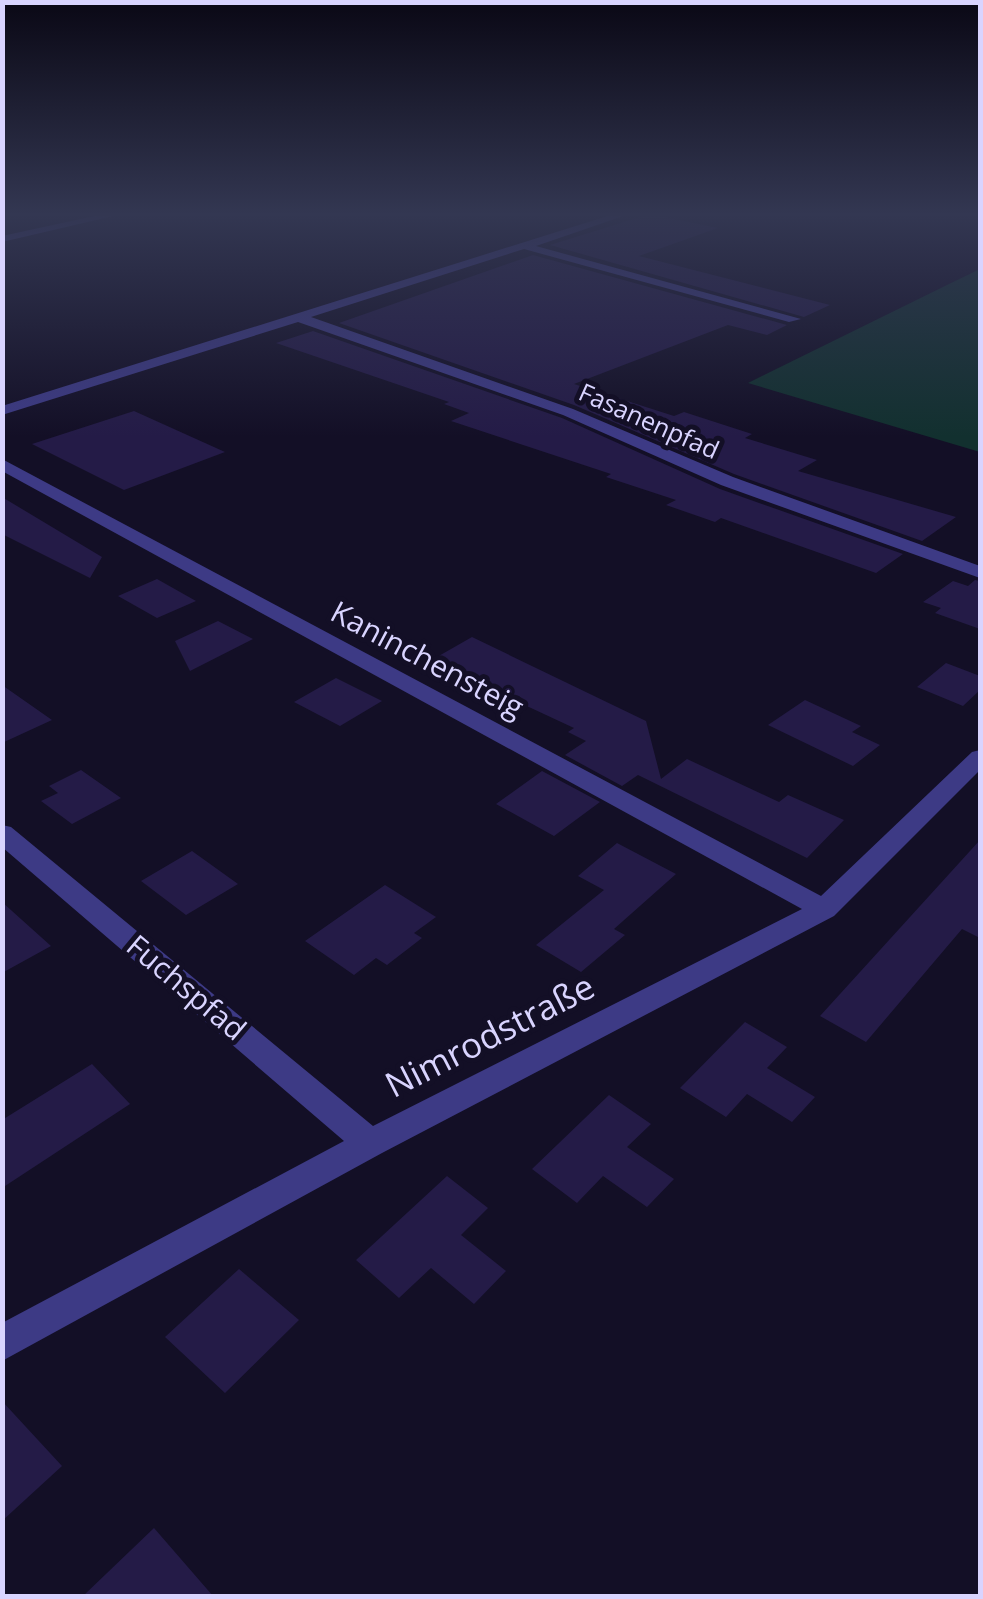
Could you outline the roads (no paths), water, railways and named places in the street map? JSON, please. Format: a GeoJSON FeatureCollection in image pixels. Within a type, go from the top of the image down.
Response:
{"type":"FeatureCollection","features":[{"type":"Feature","properties":{"kind":"street"},"geometry":{"type":"LineString","coordinates":[[2,411],[391,288]]}},
{"type":"Feature","properties":{"kind":"street"},"geometry":{"type":"LineString","coordinates":[[679,288],[794,318]]}},
{"type":"Feature","properties":{"kind":"street","name":"Fasanenpfad"},"geometry":{"type":"LineString","coordinates":[[298,317],[568,412],[727,481],[980,572]]}},
{"type":"Feature","properties":{"kind":"street","name":"Kaninchensteig"},"geometry":{"type":"LineString","coordinates":[[2,464],[824,909]]}},
{"type":"Feature","properties":{"kind":"street","name":"Nimrodstraße"},"geometry":{"type":"LineString","coordinates":[[2,1343],[370,1143],[824,909],[980,757]]}},
{"type":"Feature","properties":{"kind":"street","name":"Fuchspfad"},"geometry":{"type":"LineString","coordinates":[[2,833],[370,1143]]}}]}
